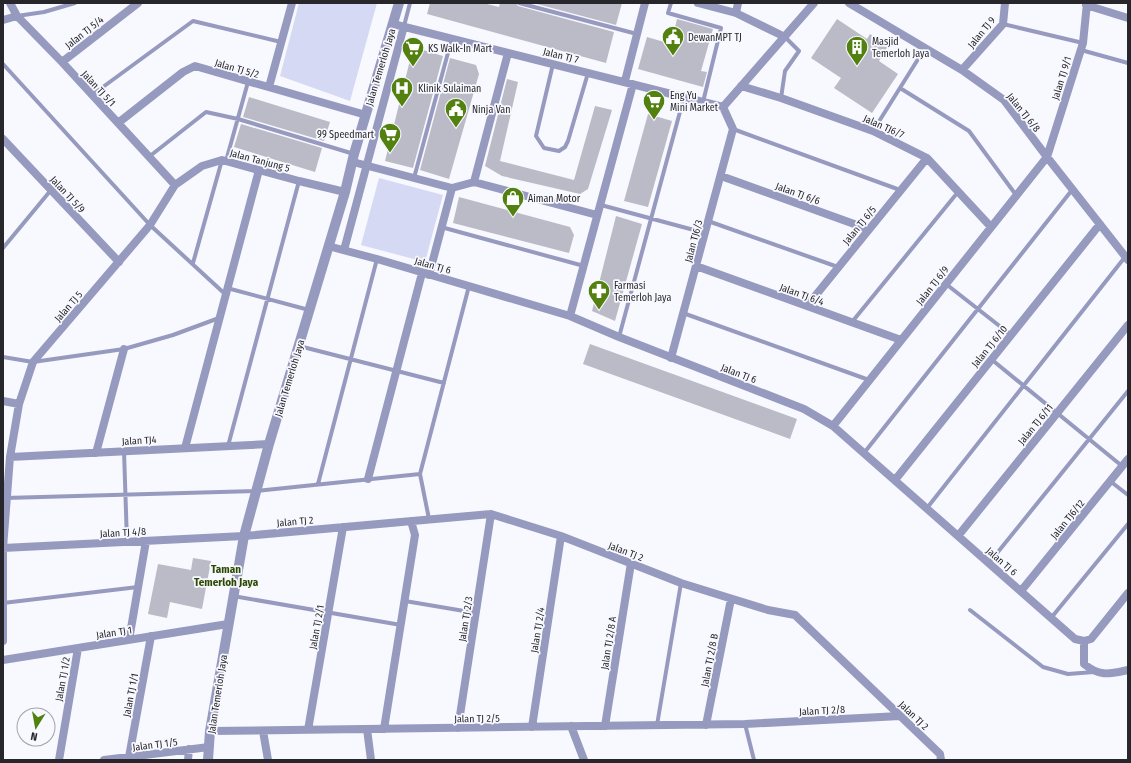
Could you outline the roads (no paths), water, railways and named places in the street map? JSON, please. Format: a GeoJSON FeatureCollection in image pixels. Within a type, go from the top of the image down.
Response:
{"type":"FeatureCollection","features":[{"type":"Feature","properties":{"kind":"street","name":"Jalan TJ 5/1"},"geometry":{"type":"LineString","coordinates":[[10,3],[17,16],[62,62],[176,185]]}},
{"type":"Feature","properties":{"kind":"street","name":"Jalan TJ 5/4"},"geometry":{"type":"LineString","coordinates":[[62,62],[138,3]]}},
{"type":"Feature","properties":{"kind":"street"},"geometry":{"type":"LineString","coordinates":[[269,87],[292,3]]}},
{"type":"Feature","properties":{"kind":"street","name":"Jalan Temerloh Jaya"},"geometry":{"type":"LineString","coordinates":[[208,760],[210,731],[244,536],[269,444],[345,192],[399,3]]}},
{"type":"Feature","properties":{"kind":"street"},"geometry":{"type":"LineString","coordinates":[[570,316],[600,205],[629,83],[637,34],[645,3]]}},
{"type":"Feature","properties":{"kind":"street"},"geometry":{"type":"LineString","coordinates":[[698,3],[736,13],[785,37]]}},
{"type":"Feature","properties":{"kind":"street"},"geometry":{"type":"LineString","coordinates":[[736,13],[738,3]]}},
{"type":"Feature","properties":{"kind":"street"},"geometry":{"type":"LineString","coordinates":[[734,129],[723,107],[814,3]]}},
{"type":"Feature","properties":{"kind":"street","name":"Jalan TJ 6/8"},"geometry":{"type":"LineString","coordinates":[[849,3],[962,70],[1004,100],[1073,190],[1127,255]]}},
{"type":"Feature","properties":{"kind":"street","name":"Jalan TJ 9"},"geometry":{"type":"LineString","coordinates":[[962,70],[1003,24],[1005,3]]}},
{"type":"Feature","properties":{"kind":"street"},"geometry":{"type":"LineString","coordinates":[[1087,4],[1128,18]]}},
{"type":"Feature","properties":{"kind":"street","name":"Jalan TJ 9/1"},"geometry":{"type":"LineString","coordinates":[[1047,157],[1082,46],[1087,4]]}},
{"type":"Feature","properties":{"kind":"street"},"geometry":{"type":"LineString","coordinates":[[3,20],[17,16]]}},
{"type":"Feature","properties":{"kind":"street","name":"Jalan TJ 7"},"geometry":{"type":"LineString","coordinates":[[393,24],[723,107]]}},
{"type":"Feature","properties":{"kind":"street"},"geometry":{"type":"LineString","coordinates":[[344,250],[404,26]]}},
{"type":"Feature","properties":{"kind":"street"},"geometry":{"type":"LineString","coordinates":[[474,182],[508,52]]}},
{"type":"Feature","properties":{"kind":"street","name":"Jalan TJ 5/2"},"geometry":{"type":"LineString","coordinates":[[118,123],[183,72],[195,66],[366,116]]}},
{"type":"Feature","properties":{"kind":"street","name":"Jalan TJ6/7"},"geometry":{"type":"LineString","coordinates":[[741,86],[781,98],[873,131],[926,158],[991,228]]}},
{"type":"Feature","properties":{"kind":"street","name":"Jalan TJ6/3"},"geometry":{"type":"LineString","coordinates":[[671,358],[734,129]]}},
{"type":"Feature","properties":{"kind":"street","name":"Jalan TJ 5/9"},"geometry":{"type":"LineString","coordinates":[[3,139],[118,262]]}},
{"type":"Feature","properties":{"kind":"street","name":"Jalan TJ 6/9"},"geometry":{"type":"LineString","coordinates":[[833,426],[1047,157]]}},
{"type":"Feature","properties":{"kind":"street"},"geometry":{"type":"LineString","coordinates":[[354,158],[367,165],[452,188],[474,182],[597,215]]}},
{"type":"Feature","properties":{"kind":"street","name":"Jalan TJ 6/5"},"geometry":{"type":"LineString","coordinates":[[807,306],[926,158]]}},
{"type":"Feature","properties":{"kind":"street","name":"Jalan Tanjung 5"},"geometry":{"type":"LineString","coordinates":[[176,185],[202,166],[224,161],[299,182],[345,192]]}},
{"type":"Feature","properties":{"kind":"street"},"geometry":{"type":"LineString","coordinates":[[185,448],[258,170]]}},
{"type":"Feature","properties":{"kind":"street","name":"Jalan TJ 6/6"},"geometry":{"type":"LineString","coordinates":[[721,176],[868,229]]}},
{"type":"Feature","properties":{"kind":"street","name":"Jalan TJ 5"},"geometry":{"type":"LineString","coordinates":[[3,641],[5,498],[19,404],[33,362],[150,225],[176,185]]}},
{"type":"Feature","properties":{"kind":"street"},"geometry":{"type":"LineString","coordinates":[[368,479],[396,370],[452,188]]}},
{"type":"Feature","properties":{"kind":"street","name":"Jalan TJ 6/10"},"geometry":{"type":"LineString","coordinates":[[895,480],[1100,224]]}},
{"type":"Feature","properties":{"kind":"street","name":"Jalan TJ 6"},"geometry":{"type":"LineString","coordinates":[[328,246],[570,316],[671,358],[804,409],[833,426],[1075,639],[1084,641]]}},
{"type":"Feature","properties":{"kind":"street","name":"Jalan TJ 6/4"},"geometry":{"type":"LineString","coordinates":[[696,266],[901,340]]}},
{"type":"Feature","properties":{"kind":"street","name":"Jalan TJ 6/11"},"geometry":{"type":"LineString","coordinates":[[958,536],[1128,325]]}},
{"type":"Feature","properties":{"kind":"street"},"geometry":{"type":"LineString","coordinates":[[96,453],[124,349]]}},
{"type":"Feature","properties":{"kind":"street"},"geometry":{"type":"LineString","coordinates":[[3,401],[19,404]]}},
{"type":"Feature","properties":{"kind":"street","name":"Jalan TJ4"},"geometry":{"type":"LineString","coordinates":[[10,457],[269,444]]}},
{"type":"Feature","properties":{"kind":"street","name":"Jalan TJ6/12"},"geometry":{"type":"LineString","coordinates":[[1021,591],[1128,459]]}},
{"type":"Feature","properties":{"kind":"street","name":"Jalan TJ 2"},"geometry":{"type":"LineString","coordinates":[[244,536],[491,514],[561,536],[680,583],[768,610],[795,615],[940,754],[941,760]]}},
{"type":"Feature","properties":{"kind":"street","name":"Jalan TJ 2/3"},"geometry":{"type":"LineString","coordinates":[[458,728],[491,514]]}},
{"type":"Feature","properties":{"kind":"street"},"geometry":{"type":"LineString","coordinates":[[384,729],[415,535],[411,521]]}},
{"type":"Feature","properties":{"kind":"street","name":"Jalan TJ 2/1"},"geometry":{"type":"LineString","coordinates":[[308,730],[343,527]]}},
{"type":"Feature","properties":{"kind":"street","name":"Jalan TJ 4/8"},"geometry":{"type":"LineString","coordinates":[[4,548],[244,536]]}},
{"type":"Feature","properties":{"kind":"street","name":"Jalan TJ 2/4"},"geometry":{"type":"LineString","coordinates":[[532,727],[561,536]]}},
{"type":"Feature","properties":{"kind":"street"},"geometry":{"type":"LineString","coordinates":[[129,640],[146,541]]}},
{"type":"Feature","properties":{"kind":"street","name":"Jalan TJ 2/8 A"},"geometry":{"type":"LineString","coordinates":[[605,726],[631,564]]}},
{"type":"Feature","properties":{"kind":"street"},"geometry":{"type":"LineString","coordinates":[[1128,593],[1091,639],[1084,641],[1084,664],[1094,672],[1110,674],[1128,670]]}},
{"type":"Feature","properties":{"kind":"street","name":"Jalan TJ 2/8 B"},"geometry":{"type":"LineString","coordinates":[[706,725],[731,599]]}},
{"type":"Feature","properties":{"kind":"street","name":"Jalan TJ 1"},"geometry":{"type":"LineString","coordinates":[[3,660],[228,624]]}},
{"type":"Feature","properties":{"kind":"street","name":"Jalan TJ 1/1"},"geometry":{"type":"LineString","coordinates":[[129,757],[151,636]]}},
{"type":"Feature","properties":{"kind":"street","name":"Jalan TJ 1/2"},"geometry":{"type":"LineString","coordinates":[[59,760],[78,648]]}},
{"type":"Feature","properties":{"kind":"street","name":"Jalan TJ 2/8"},"geometry":{"type":"LineString","coordinates":[[744,724],[900,716]]}},
{"type":"Feature","properties":{"kind":"street","name":"Jalan TJ 2/5"},"geometry":{"type":"LineString","coordinates":[[210,731],[744,724]]}},
{"type":"Feature","properties":{"kind":"street"},"geometry":{"type":"LineString","coordinates":[[571,726],[584,760]]}},
{"type":"Feature","properties":{"kind":"street"},"geometry":{"type":"LineString","coordinates":[[366,729],[370,760]]}},
{"type":"Feature","properties":{"kind":"street"},"geometry":{"type":"LineString","coordinates":[[263,731],[268,760]]}},
{"type":"Feature","properties":{"kind":"street","name":"Jalan TJ 1/5"},"geometry":{"type":"LineString","coordinates":[[104,760],[129,757],[139,758],[209,747]]}},
{"type":"Feature","properties":{"kind":"street"},"geometry":{"type":"LineString","coordinates":[[188,760],[189,749]]}},
{"type":"Feature","properties":{"kind":"lane"},"geometry":{"type":"LineString","coordinates":[[17,16],[44,12],[75,3]]}},
{"type":"Feature","properties":{"kind":"lane"},"geometry":{"type":"LineString","coordinates":[[404,26],[410,3]]}},
{"type":"Feature","properties":{"kind":"lane"},"geometry":{"type":"LineString","coordinates":[[519,3],[637,34]]}},
{"type":"Feature","properties":{"kind":"lane"},"geometry":{"type":"LineString","coordinates":[[671,3],[668,13],[721,28],[702,102]]}},
{"type":"Feature","properties":{"kind":"lane"},"geometry":{"type":"LineString","coordinates":[[92,95],[193,21],[281,42]]}},
{"type":"Feature","properties":{"kind":"lane"},"geometry":{"type":"LineString","coordinates":[[1003,24],[1082,46],[1128,63]]}},
{"type":"Feature","properties":{"kind":"lane"},"geometry":{"type":"LineString","coordinates":[[781,98],[785,71],[799,52],[785,37]]}},
{"type":"Feature","properties":{"kind":"lane"},"geometry":{"type":"LineString","coordinates":[[414,178],[452,38]]}},
{"type":"Feature","properties":{"kind":"lane"},"geometry":{"type":"LineString","coordinates":[[873,131],[925,48]]}},
{"type":"Feature","properties":{"kind":"lane"},"geometry":{"type":"LineString","coordinates":[[3,64],[150,225],[226,291],[267,299],[309,310]]}},
{"type":"Feature","properties":{"kind":"lane"},"geometry":{"type":"LineString","coordinates":[[553,64],[536,136],[544,148],[559,151],[565,147],[588,73]]}},
{"type":"Feature","properties":{"kind":"lane"},"geometry":{"type":"LineString","coordinates":[[192,263],[238,119],[248,82]]}},
{"type":"Feature","properties":{"kind":"lane"},"geometry":{"type":"LineString","coordinates":[[900,88],[969,131],[1016,195]]}},
{"type":"Feature","properties":{"kind":"lane"},"geometry":{"type":"LineString","coordinates":[[619,337],[684,97]]}},
{"type":"Feature","properties":{"kind":"lane"},"geometry":{"type":"LineString","coordinates":[[150,156],[206,112],[238,119],[354,158]]}},
{"type":"Feature","properties":{"kind":"lane"},"geometry":{"type":"LineString","coordinates":[[734,129],[900,190]]}},
{"type":"Feature","properties":{"kind":"lane"},"geometry":{"type":"LineString","coordinates":[[228,446],[299,182]]}},
{"type":"Feature","properties":{"kind":"lane"},"geometry":{"type":"LineString","coordinates":[[3,248],[51,190]]}},
{"type":"Feature","properties":{"kind":"lane"},"geometry":{"type":"LineString","coordinates":[[864,453],[1073,190]]}},
{"type":"Feature","properties":{"kind":"lane"},"geometry":{"type":"LineString","coordinates":[[852,322],[958,191]]}},
{"type":"Feature","properties":{"kind":"lane"},"geometry":{"type":"LineString","coordinates":[[600,205],[705,233]]}},
{"type":"Feature","properties":{"kind":"lane"},"geometry":{"type":"LineString","coordinates":[[708,221],[838,267]]}},
{"type":"Feature","properties":{"kind":"lane"},"geometry":{"type":"LineString","coordinates":[[441,227],[584,266]]}},
{"type":"Feature","properties":{"kind":"lane"},"geometry":{"type":"LineString","coordinates":[[927,508],[1127,255]]}},
{"type":"Feature","properties":{"kind":"lane"},"geometry":{"type":"LineString","coordinates":[[318,484],[377,259]]}},
{"type":"Feature","properties":{"kind":"lane"},"geometry":{"type":"LineString","coordinates":[[946,284],[1011,334]]}},
{"type":"Feature","properties":{"kind":"lane"},"geometry":{"type":"LineString","coordinates":[[429,519],[420,474],[469,286]]}},
{"type":"Feature","properties":{"kind":"lane"},"geometry":{"type":"LineString","coordinates":[[683,313],[869,380]]}},
{"type":"Feature","properties":{"kind":"lane"},"geometry":{"type":"LineString","coordinates":[[3,357],[33,362],[124,349],[172,335],[219,318]]}},
{"type":"Feature","properties":{"kind":"lane"},"geometry":{"type":"LineString","coordinates":[[298,346],[351,358],[444,383]]}},
{"type":"Feature","properties":{"kind":"lane"},"geometry":{"type":"LineString","coordinates":[[991,360],[1122,466]]}},
{"type":"Feature","properties":{"kind":"lane"},"geometry":{"type":"LineString","coordinates":[[989,563],[1089,438],[1128,392]]}},
{"type":"Feature","properties":{"kind":"lane"},"geometry":{"type":"LineString","coordinates":[[124,451],[127,542]]}},
{"type":"Feature","properties":{"kind":"lane"},"geometry":{"type":"LineString","coordinates":[[5,498],[256,491],[420,474]]}},
{"type":"Feature","properties":{"kind":"lane"},"geometry":{"type":"LineString","coordinates":[[1110,481],[1128,495]]}},
{"type":"Feature","properties":{"kind":"lane"},"geometry":{"type":"LineString","coordinates":[[1051,618],[1128,524]]}},
{"type":"Feature","properties":{"kind":"lane"},"geometry":{"type":"LineString","coordinates":[[657,725],[680,583]]}},
{"type":"Feature","properties":{"kind":"lane"},"geometry":{"type":"LineString","coordinates":[[3,603],[138,587]]}},
{"type":"Feature","properties":{"kind":"lane"},"geometry":{"type":"LineString","coordinates":[[233,596],[401,625]]}},
{"type":"Feature","properties":{"kind":"lane"},"geometry":{"type":"LineString","coordinates":[[405,602],[476,612]]}},
{"type":"Feature","properties":{"kind":"lane"},"geometry":{"type":"LineString","coordinates":[[970,610],[1043,667],[1068,674],[1094,672]]}},
{"type":"Feature","properties":{"kind":"lane"},"geometry":{"type":"LineString","coordinates":[[744,724],[754,760]]}},
{"type":"Feature","properties":{"kind":"place","name":"DewanMPT TJ"},"geometry":{"type":"Point","coordinates":[673,56]}},
{"type":"Feature","properties":{"kind":"place","name":"Masjid Temerloh Jaya"},"geometry":{"type":"Point","coordinates":[857,66]}},
{"type":"Feature","properties":{"kind":"place","name":"KS Walk-In Mart"},"geometry":{"type":"Point","coordinates":[413,68]}},
{"type":"Feature","properties":{"kind":"place","name":"Klinik Sulaiman"},"geometry":{"type":"Point","coordinates":[402,108]}},
{"type":"Feature","properties":{"kind":"place","name":"Eng Yu Mini Market"},"geometry":{"type":"Point","coordinates":[654,120]}},
{"type":"Feature","properties":{"kind":"place","name":"Ninja Van"},"geometry":{"type":"Point","coordinates":[456,128]}},
{"type":"Feature","properties":{"kind":"place","name":"99 Speedmart"},"geometry":{"type":"Point","coordinates":[390,154]}},
{"type":"Feature","properties":{"kind":"place","name":"Aiman Motor"},"geometry":{"type":"Point","coordinates":[513,218]}},
{"type":"Feature","properties":{"kind":"place","name":"Farmasi Temerloh Jaya"},"geometry":{"type":"Point","coordinates":[599,310]}},
{"type":"Feature","properties":{"kind":"district","name":"Taman Temerloh Jaya"},"geometry":{"type":"Point","coordinates":[226,575]}}]}
